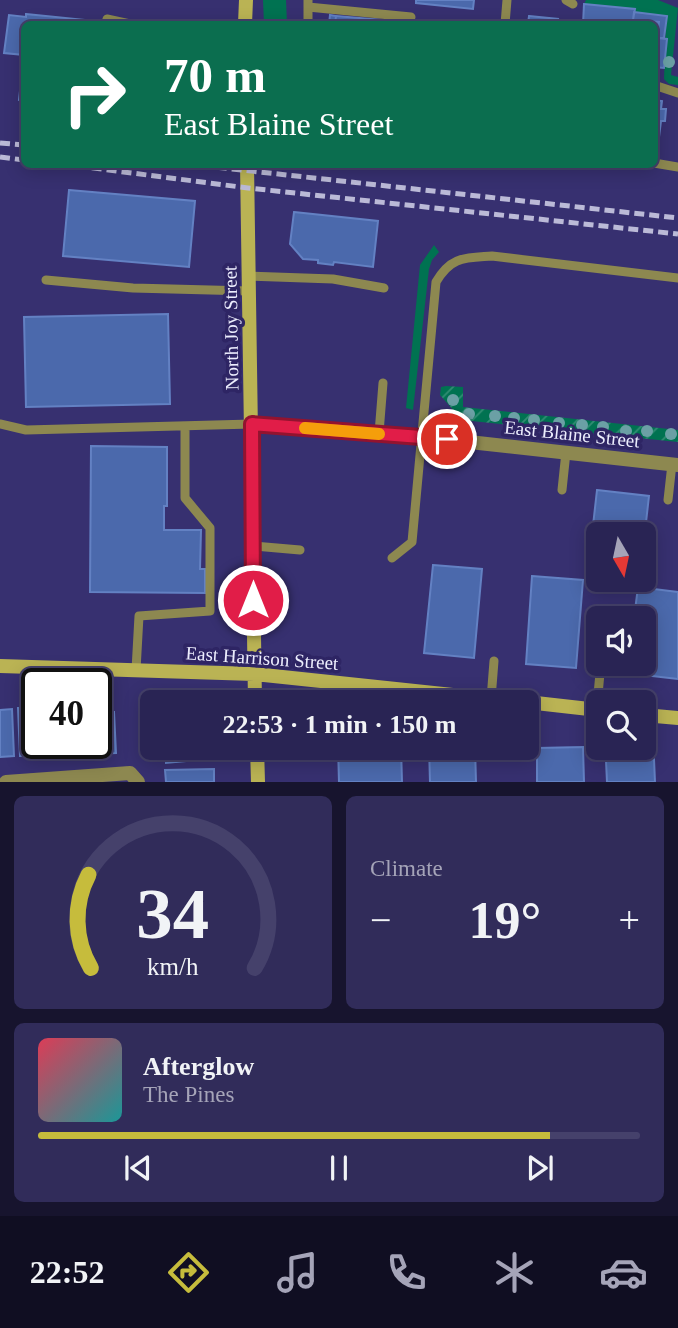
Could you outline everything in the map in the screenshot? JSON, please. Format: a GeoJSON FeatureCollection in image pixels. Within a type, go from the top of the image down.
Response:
{"type":"FeatureCollection","features":[{"type":"Feature","properties":{"kind":"street"},"geometry":{"type":"LineString","coordinates":[[245,21],[246,0]]}},
{"type":"Feature","properties":{"kind":"street","name":"North Joy Street"},"geometry":{"type":"LineString","coordinates":[[247,168],[255,690]]}},
{"type":"Feature","properties":{"kind":"street","name":"East Blaine Street"},"geometry":{"type":"LineString","coordinates":[[252,424],[424,437],[675,464]]}},
{"type":"Feature","properties":{"kind":"street","name":"East Harrison Street"},"geometry":{"type":"LineString","coordinates":[[0,666],[254,674],[369,690]]}},
{"type":"Feature","properties":{"kind":"street"},"geometry":{"type":"LineString","coordinates":[[539,703],[586,709]]}},
{"type":"Feature","properties":{"kind":"street"},"geometry":{"type":"LineString","coordinates":[[656,716],[678,718]]}},
{"type":"Feature","properties":{"kind":"street"},"geometry":{"type":"LineString","coordinates":[[257,760],[258,782]]}},
{"type":"Feature","properties":{"kind":"street"},"geometry":{"type":"LineString","coordinates":[[6,782],[130,773],[138,782]]}},
{"type":"Feature","properties":{"kind":"lane"},"geometry":{"type":"LineString","coordinates":[[505,21],[507,0]]}},
{"type":"Feature","properties":{"kind":"lane"},"geometry":{"type":"LineString","coordinates":[[308,4],[411,17]]}},
{"type":"Feature","properties":{"kind":"lane"},"geometry":{"type":"LineString","coordinates":[[107,19],[116,21]]}},
{"type":"Feature","properties":{"kind":"lane"},"geometry":{"type":"LineString","coordinates":[[658,86],[678,93]]}},
{"type":"Feature","properties":{"kind":"lane"},"geometry":{"type":"LineString","coordinates":[[658,164],[678,167]]}},
{"type":"Feature","properties":{"kind":"lane"},"geometry":{"type":"LineString","coordinates":[[392,558],[412,542],[424,437],[436,282],[452,262],[492,256],[678,278]]}},
{"type":"Feature","properties":{"kind":"lane"},"geometry":{"type":"LineString","coordinates":[[250,276],[333,279],[384,288]]}},
{"type":"Feature","properties":{"kind":"lane"},"geometry":{"type":"LineString","coordinates":[[46,280],[133,288],[249,291]]}},
{"type":"Feature","properties":{"kind":"lane"},"geometry":{"type":"LineString","coordinates":[[379,433],[383,383]]}},
{"type":"Feature","properties":{"kind":"lane"},"geometry":{"type":"LineString","coordinates":[[0,424],[26,430],[252,424]]}},
{"type":"Feature","properties":{"kind":"lane"},"geometry":{"type":"LineString","coordinates":[[136,670],[139,616],[210,611],[210,528],[185,498],[186,426]]}},
{"type":"Feature","properties":{"kind":"lane"},"geometry":{"type":"LineString","coordinates":[[562,490],[566,452]]}},
{"type":"Feature","properties":{"kind":"lane"},"geometry":{"type":"LineString","coordinates":[[668,500],[675,464]]}},
{"type":"Feature","properties":{"kind":"lane"},"geometry":{"type":"LineString","coordinates":[[253,546],[300,550]]}},
{"type":"Feature","properties":{"kind":"lane"},"geometry":{"type":"LineString","coordinates":[[494,662],[503,690]]}},
{"type":"Feature","properties":{"kind":"green space"},"geometry":{"type":"Polygon","coordinates":[[[263,0],[286,0],[287,21],[264,21],[263,0]]]}},
{"type":"Feature","properties":{"kind":"green space"},"geometry":{"type":"Polygon","coordinates":[[[586,0],[658,0],[678,8],[671,75],[678,77],[678,85],[669,84],[664,79],[666,16],[634,12],[634,9],[584,4],[586,0]]]}},
{"type":"Feature","properties":{"kind":"green space"},"geometry":{"type":"Polygon","coordinates":[[[434,245],[439,252],[429,269],[413,410],[406,408],[420,265],[434,245]]]}},
{"type":"Feature","properties":{"kind":"green space"},"geometry":{"type":"Polygon","coordinates":[[[441,387],[463,387],[463,407],[678,430],[678,442],[462,420],[440,395],[441,387]]]}},
{"type":"Feature","properties":{"kind":"building"},"geometry":{"type":"Polygon","coordinates":[[[416,0],[474,0],[473,9],[416,3],[416,0]]]}},
{"type":"Feature","properties":{"kind":"building"},"geometry":{"type":"Polygon","coordinates":[[[584,4],[635,9],[633,20],[646,21],[583,21],[584,4]]]}},
{"type":"Feature","properties":{"kind":"building"},"geometry":{"type":"Polygon","coordinates":[[[634,12],[667,16],[664,38],[658,38],[658,21],[633,20],[634,12]]]}},
{"type":"Feature","properties":{"kind":"building"},"geometry":{"type":"Polygon","coordinates":[[[26,14],[96,21],[21,21],[21,55],[4,53],[9,15],[26,17],[26,14]]]}},
{"type":"Feature","properties":{"kind":"building"},"geometry":{"type":"Polygon","coordinates":[[[330,15],[336,16],[335,21],[329,21],[330,15]]]}},
{"type":"Feature","properties":{"kind":"building"},"geometry":{"type":"Polygon","coordinates":[[[336,16],[393,21],[335,21],[336,16]]]}},
{"type":"Feature","properties":{"kind":"building"},"geometry":{"type":"Polygon","coordinates":[[[529,16],[558,19],[558,21],[528,21],[529,16]]]}},
{"type":"Feature","properties":{"kind":"building"},"geometry":{"type":"Polygon","coordinates":[[[658,38],[667,39],[664,68],[658,67],[658,38]]]}},
{"type":"Feature","properties":{"kind":"building"},"geometry":{"type":"Polygon","coordinates":[[[658,100],[662,101],[661,109],[666,109],[665,121],[658,121],[658,100]]]}},
{"type":"Feature","properties":{"kind":"building"},"geometry":{"type":"Polygon","coordinates":[[[658,121],[661,121],[658,145],[658,121]]]}},
{"type":"Feature","properties":{"kind":"building"},"geometry":{"type":"Polygon","coordinates":[[[69,190],[195,201],[189,267],[63,256],[69,190]]]}},
{"type":"Feature","properties":{"kind":"building"},"geometry":{"type":"Polygon","coordinates":[[[294,212],[378,221],[373,267],[334,262],[333,265],[303,259],[290,244],[294,212]]]}},
{"type":"Feature","properties":{"kind":"building"},"geometry":{"type":"Polygon","coordinates":[[[168,314],[170,404],[26,407],[24,317],[168,314]]]}},
{"type":"Feature","properties":{"kind":"building"},"geometry":{"type":"Polygon","coordinates":[[[91,446],[167,447],[167,506],[164,506],[164,530],[201,530],[200,569],[205,569],[205,593],[90,592],[91,446]]]}},
{"type":"Feature","properties":{"kind":"building"},"geometry":{"type":"Polygon","coordinates":[[[597,490],[649,496],[646,522],[593,522],[597,490]]]}},
{"type":"Feature","properties":{"kind":"building"},"geometry":{"type":"Polygon","coordinates":[[[433,565],[482,569],[474,658],[424,653],[433,565]]]}},
{"type":"Feature","properties":{"kind":"building"},"geometry":{"type":"Polygon","coordinates":[[[532,576],[583,580],[576,668],[526,664],[532,576]]]}},
{"type":"Feature","properties":{"kind":"building"},"geometry":{"type":"Polygon","coordinates":[[[656,589],[678,592],[678,679],[652,676],[656,676],[656,606],[636,606],[637,592],[656,592],[656,589]]]}},
{"type":"Feature","properties":{"kind":"building"},"geometry":{"type":"Polygon","coordinates":[[[18,708],[21,708],[20,756],[18,708]]]}},
{"type":"Feature","properties":{"kind":"building"},"geometry":{"type":"Polygon","coordinates":[[[12,709],[14,756],[0,757],[0,710],[12,709]]]}},
{"type":"Feature","properties":{"kind":"building"},"geometry":{"type":"Polygon","coordinates":[[[112,712],[114,712],[116,753],[112,753],[112,712]]]}},
{"type":"Feature","properties":{"kind":"building"},"geometry":{"type":"Polygon","coordinates":[[[583,747],[584,782],[537,782],[539,748],[583,747]]]}},
{"type":"Feature","properties":{"kind":"building"},"geometry":{"type":"Polygon","coordinates":[[[166,760],[196,760],[166,763],[166,760]]]}},
{"type":"Feature","properties":{"kind":"building"},"geometry":{"type":"Polygon","coordinates":[[[338,760],[401,760],[402,782],[339,782],[338,760]]]}},
{"type":"Feature","properties":{"kind":"building"},"geometry":{"type":"Polygon","coordinates":[[[429,760],[475,760],[476,782],[430,782],[429,760]]]}},
{"type":"Feature","properties":{"kind":"building"},"geometry":{"type":"Polygon","coordinates":[[[654,760],[655,782],[607,782],[606,761],[654,760]]]}},
{"type":"Feature","properties":{"kind":"building"},"geometry":{"type":"Polygon","coordinates":[[[214,769],[214,782],[166,782],[165,770],[214,769]]]}},
{"type":"Feature","properties":{"kind":"railway"},"geometry":{"type":"LineString","coordinates":[[0,143],[21,145]]}},
{"type":"Feature","properties":{"kind":"railway"},"geometry":{"type":"LineString","coordinates":[[0,157],[21,160]]}},
{"type":"Feature","properties":{"kind":"railway"},"geometry":{"type":"LineString","coordinates":[[93,168],[248,188],[678,234]]}},
{"type":"Feature","properties":{"kind":"railway"},"geometry":{"type":"LineString","coordinates":[[223,168],[678,218]]}},
{"type":"Feature","properties":{"kind":"slow traffic"},"geometry":{"type":"LineString","coordinates":[[305,428],[379,434]]}},
{"type":"Feature","properties":{"kind":"route"},"geometry":{"type":"LineString","coordinates":[[253,600],[252,424],[447,439]]}}]}
